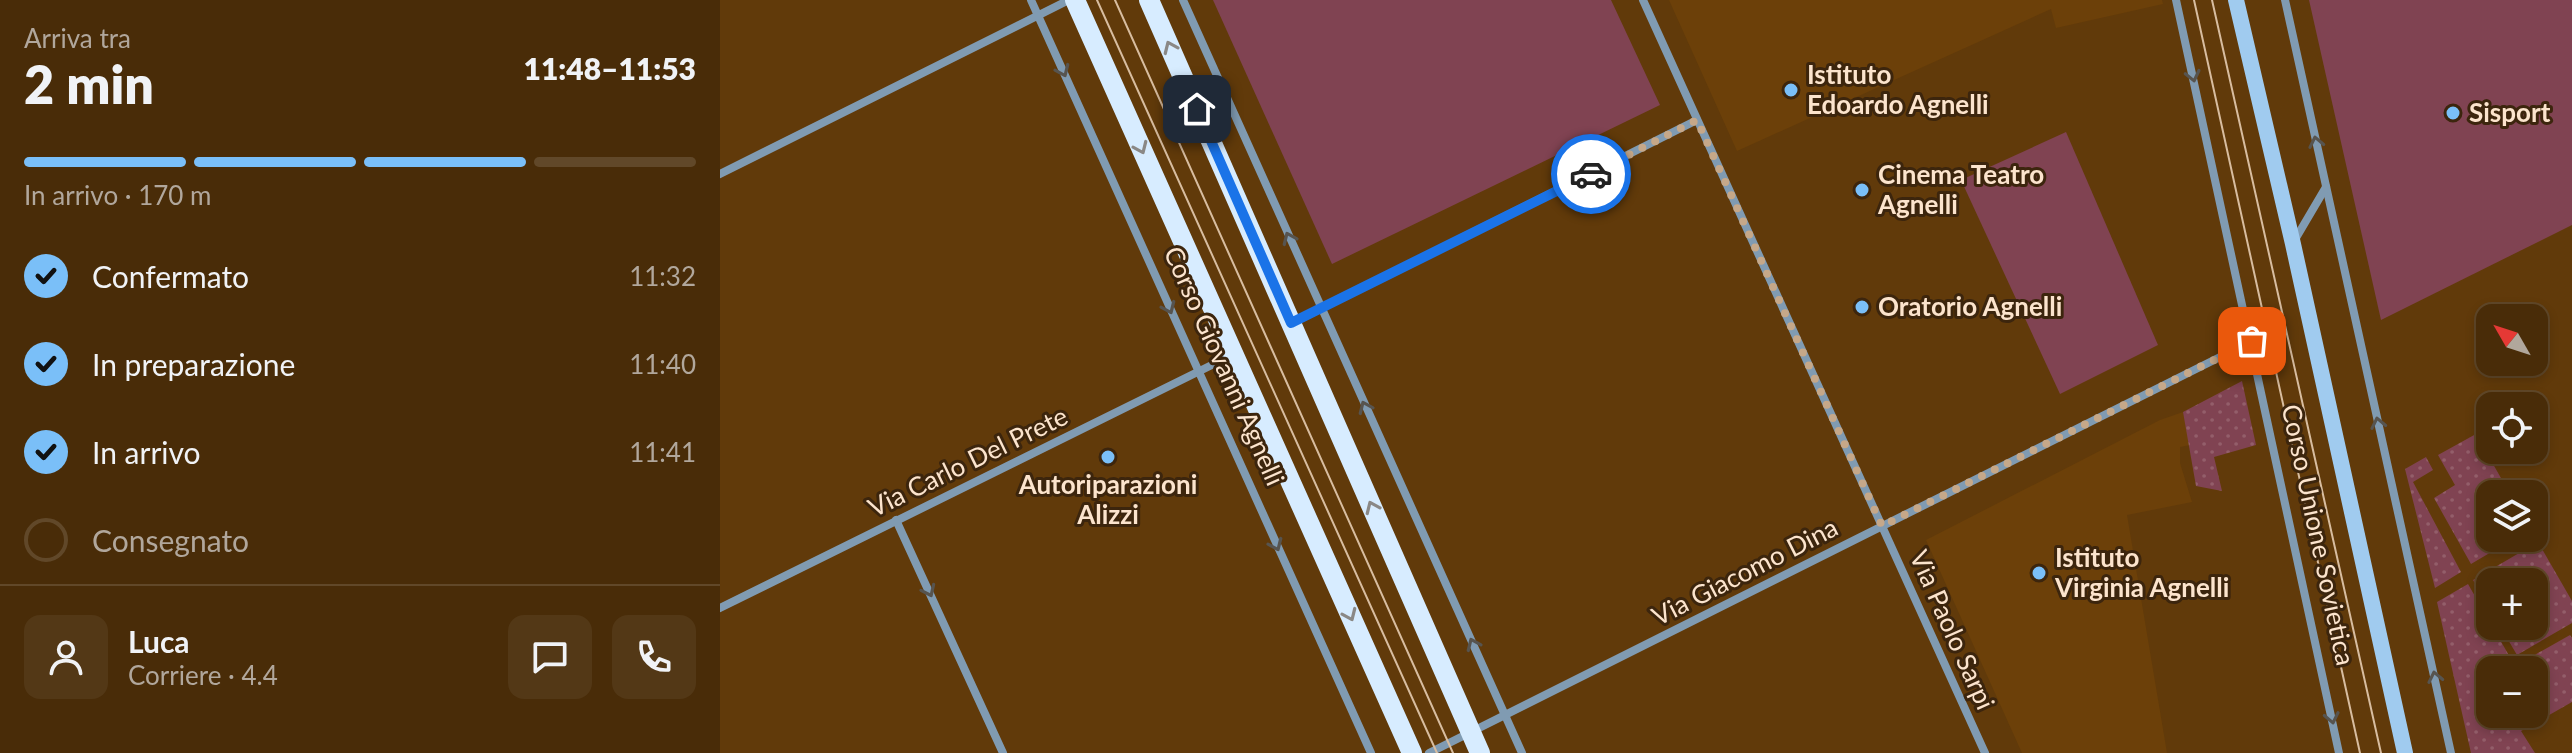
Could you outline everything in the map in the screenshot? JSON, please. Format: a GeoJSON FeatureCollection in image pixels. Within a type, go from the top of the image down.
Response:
{"type":"FeatureCollection","features":[{"type":"Feature","properties":{"kind":"main road","name":"Corso Giovanni Agnelli"},"geometry":{"type":"LineString","coordinates":[[1072,0],[1412,753]]}},
{"type":"Feature","properties":{"kind":"main road"},"geometry":{"type":"LineString","coordinates":[[1149,0],[1480,753]]}},
{"type":"Feature","properties":{"kind":"main road","name":"Corso Unione Sovietica"},"geometry":{"type":"LineString","coordinates":[[2236,0],[2405,753]]}},
{"type":"Feature","properties":{"kind":"street","name":"Corso Giovanni Agnelli"},"geometry":{"type":"LineString","coordinates":[[1031,0],[1371,753]]}},
{"type":"Feature","properties":{"kind":"street"},"geometry":{"type":"LineString","coordinates":[[720,174],[1072,0]]}},
{"type":"Feature","properties":{"kind":"street"},"geometry":{"type":"LineString","coordinates":[[1183,0],[1522,753]]}},
{"type":"Feature","properties":{"kind":"street","name":"Via Paolo Sarpi"},"geometry":{"type":"LineString","coordinates":[[1643,0],[1985,753]]}},
{"type":"Feature","properties":{"kind":"street","name":"Corso Unione Sovietica"},"geometry":{"type":"LineString","coordinates":[[2176,0],[2339,753]]}},
{"type":"Feature","properties":{"kind":"street"},"geometry":{"type":"LineString","coordinates":[[2285,0],[2451,753]]}},
{"type":"Feature","properties":{"kind":"street"},"geometry":{"type":"LineString","coordinates":[[1291,323],[1697,120]]}},
{"type":"Feature","properties":{"kind":"street"},"geometry":{"type":"LineString","coordinates":[[2293,244],[2326,187]]}},
{"type":"Feature","properties":{"kind":"street","name":"Via Giacomo Dina"},"geometry":{"type":"LineString","coordinates":[[1429,753],[2252,341]]}},
{"type":"Feature","properties":{"kind":"street","name":"Via Carlo Del Prete"},"geometry":{"type":"LineString","coordinates":[[720,608],[1234,354]]}},
{"type":"Feature","properties":{"kind":"street"},"geometry":{"type":"LineString","coordinates":[[896,520],[1003,753]]}},
{"type":"Feature","properties":{"kind":"shaded area"},"geometry":{"type":"Polygon","coordinates":[[[1213,0],[1611,0],[1660,105],[1332,264],[1213,0]]]}},
{"type":"Feature","properties":{"kind":"shaded area","name":"Istituto Edoardo Agnelli"},"geometry":{"type":"Polygon","coordinates":[[[1669,0],[2162,0],[2163,4],[2056,28],[2051,9],[1737,151],[1669,0]]]}},
{"type":"Feature","properties":{"kind":"shaded area","name":"Sisport"},"geometry":{"type":"Polygon","coordinates":[[[2309,0],[2572,0],[2572,225],[2381,320],[2309,0]]]}},
{"type":"Feature","properties":{"kind":"shaded area"},"geometry":{"type":"Polygon","coordinates":[[[2066,132],[2158,345],[2060,394],[1961,180],[2066,132]]]}},
{"type":"Feature","properties":{"kind":"shaded area"},"geometry":{"type":"Polygon","coordinates":[[[2242,381],[2256,445],[2214,457],[2222,491],[2196,486],[2183,412],[2242,381]]]}},
{"type":"Feature","properties":{"kind":"shaded area","name":"Istituto Virginia Agnelli"},"geometry":{"type":"Polygon","coordinates":[[[2183,412],[2190,445],[2180,447],[2180,463],[2192,502],[2127,515],[2167,753],[2022,753],[1926,540],[2160,420],[2183,412]]]}},
{"type":"Feature","properties":{"kind":"shaded area"},"geometry":{"type":"Polygon","coordinates":[[[2476,434],[2476,464],[2493,464],[2502,480],[2476,480],[2476,552],[2491,552],[2471,564],[2434,498],[2455,485],[2438,455],[2476,434]]]}},
{"type":"Feature","properties":{"kind":"shaded area"},"geometry":{"type":"Polygon","coordinates":[[[2426,457],[2433,470],[2413,482],[2461,572],[2435,588],[2405,469],[2426,457]]]}},
{"type":"Feature","properties":{"kind":"shaded area"},"geometry":{"type":"Polygon","coordinates":[[[2521,552],[2544,552],[2572,601],[2572,623],[2548,637],[2548,568],[2494,568],[2521,552]]]}},
{"type":"Feature","properties":{"kind":"shaded area"},"geometry":{"type":"Polygon","coordinates":[[[2468,584],[2476,598],[2476,640],[2500,640],[2509,656],[2476,656],[2476,728],[2526,728],[2521,731],[2535,753],[2471,753],[2437,602],[2468,584]]]}},
{"type":"Feature","properties":{"kind":"shaded area"},"geometry":{"type":"Polygon","coordinates":[[[2570,635],[2572,638],[2572,702],[2548,716],[2548,656],[2533,656],[2570,635]]]}},
{"type":"Feature","properties":{"kind":"shaded area"},"geometry":{"type":"Polygon","coordinates":[[[2508,640],[2543,640],[2517,655],[2508,640]]]}},
{"type":"Feature","properties":{"kind":"tram line"},"geometry":{"type":"LineString","coordinates":[[1097,0],[1437,753]]}},
{"type":"Feature","properties":{"kind":"tram line"},"geometry":{"type":"LineString","coordinates":[[1115,0],[1453,753]]}},
{"type":"Feature","properties":{"kind":"tram line"},"geometry":{"type":"LineString","coordinates":[[2194,0],[2360,753]]}},
{"type":"Feature","properties":{"kind":"tram line"},"geometry":{"type":"LineString","coordinates":[[2212,0],[2381,753]]}},
{"type":"Feature","properties":{"kind":"way so far"},"geometry":{"type":"LineString","coordinates":[[1591,174],[1697,120],[1882,526],[2252,341]]}},
{"type":"Feature","properties":{"kind":"place","name":"Istituto Edoardo Agnelli"},"geometry":{"type":"Point","coordinates":[1791,90]}},
{"type":"Feature","properties":{"kind":"place","name":"Sisport"},"geometry":{"type":"Point","coordinates":[2453,113]}},
{"type":"Feature","properties":{"kind":"place","name":"Cinema Teatro Agnelli"},"geometry":{"type":"Point","coordinates":[1862,190]}},
{"type":"Feature","properties":{"kind":"place","name":"Oratorio Agnelli"},"geometry":{"type":"Point","coordinates":[1862,307]}},
{"type":"Feature","properties":{"kind":"place","name":"Autoriparazioni Alizzi"},"geometry":{"type":"Point","coordinates":[1108,457]}},
{"type":"Feature","properties":{"kind":"place","name":"Istituto Virginia Agnelli"},"geometry":{"type":"Point","coordinates":[2039,573]}},
{"type":"Feature","properties":{"kind":"route"},"geometry":{"type":"LineString","coordinates":[[1197,109],[1291,323],[1591,174]]}}]}
